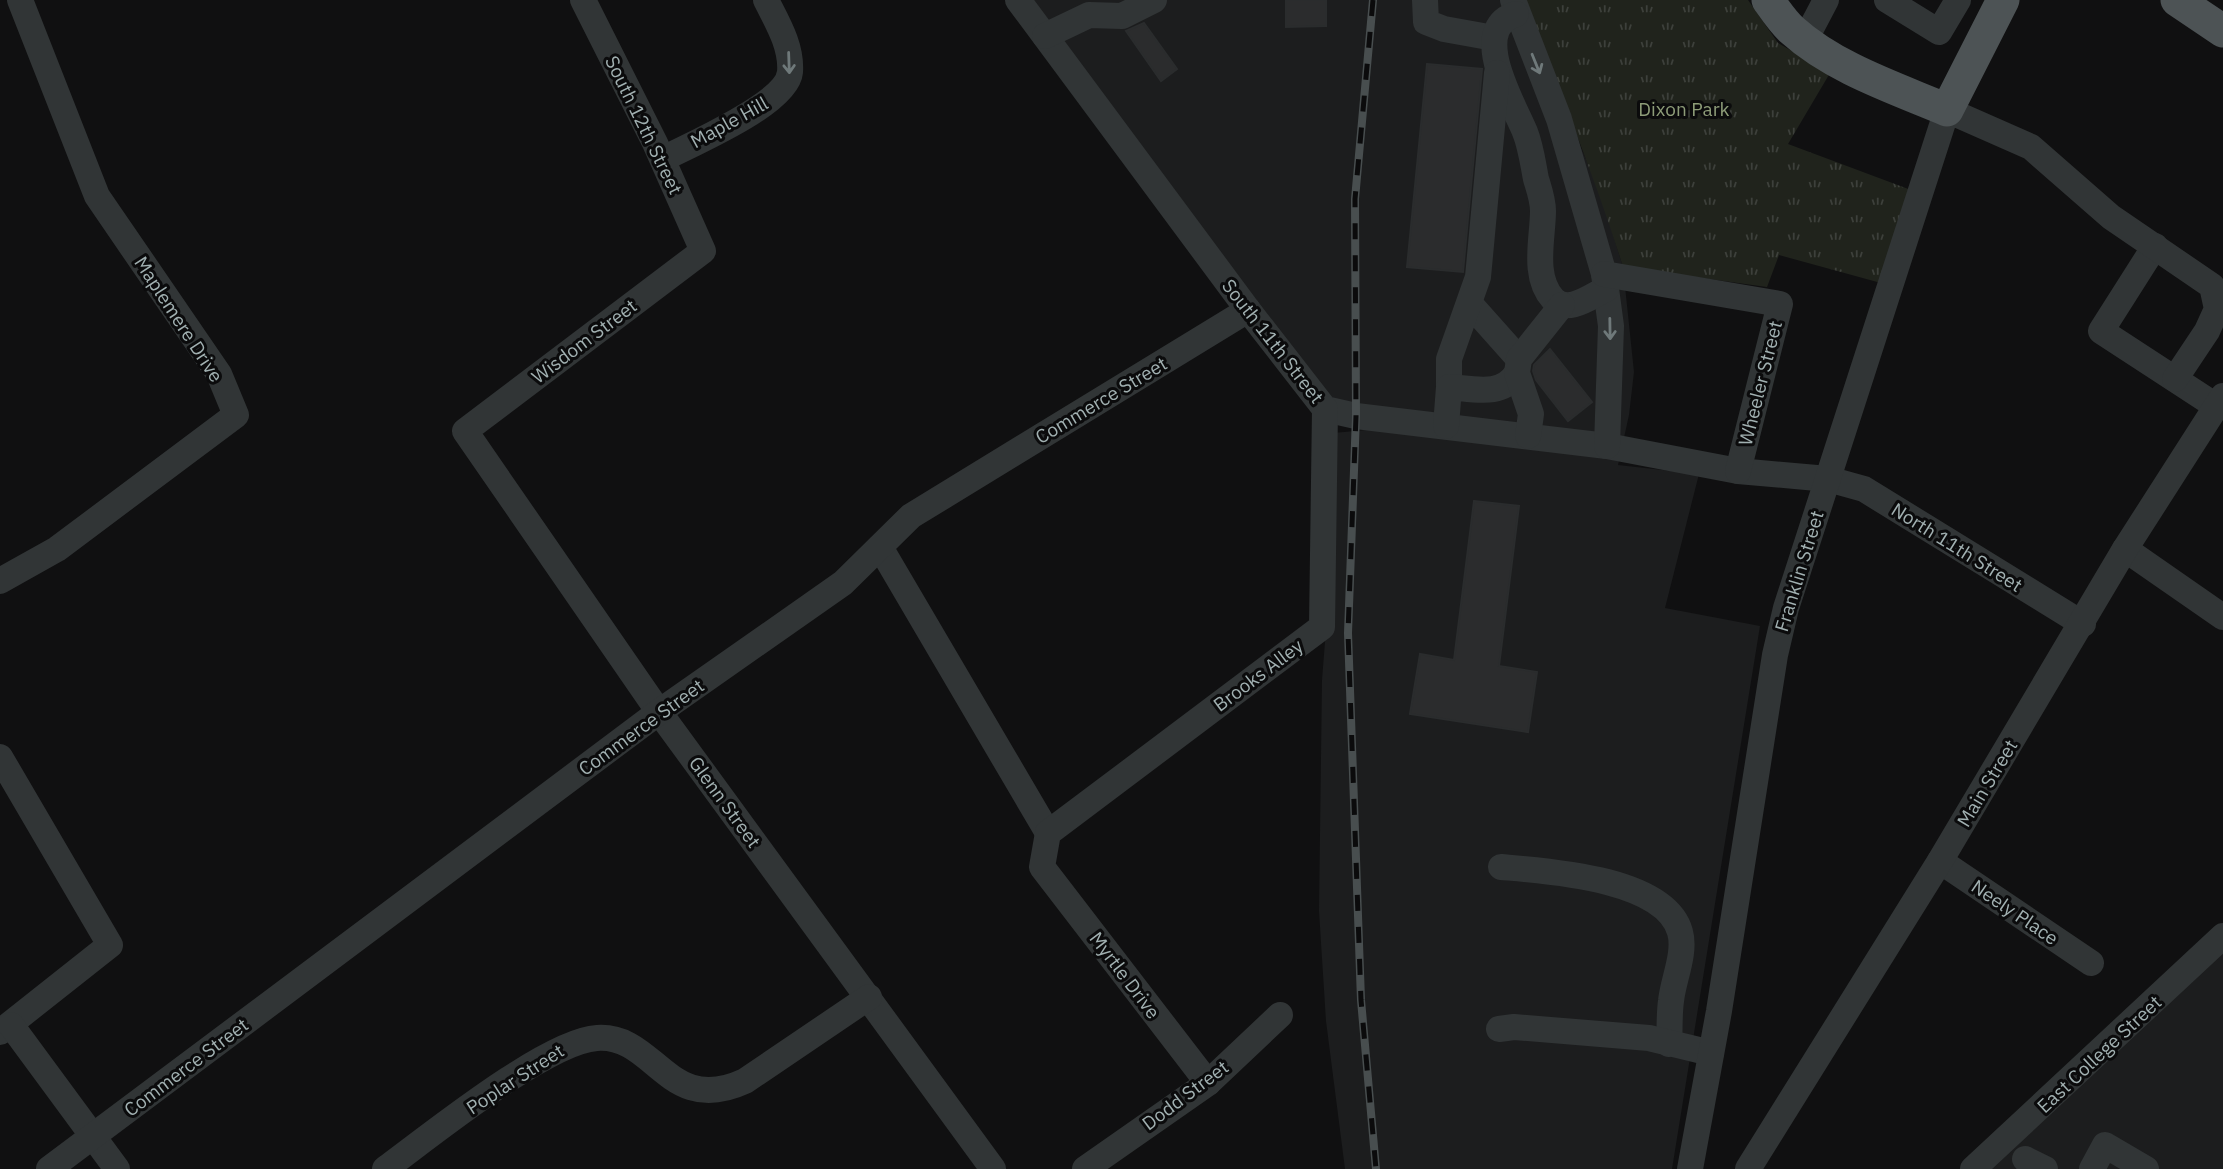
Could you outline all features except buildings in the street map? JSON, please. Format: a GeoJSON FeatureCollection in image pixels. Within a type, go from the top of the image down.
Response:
{"type":"FeatureCollection","features":[{"type":"Feature","properties":{"kind":"main road"},"geometry":{"type":"LineString","coordinates":[[1768,0],[1790,28],[1805,40],[1867,76],[1947,110]]}},
{"type":"Feature","properties":{"kind":"main road","name":"Franklin Street"},"geometry":{"type":"LineString","coordinates":[[1947,110],[2003,0]]}},
{"type":"Feature","properties":{"kind":"main road"},"geometry":{"type":"LineString","coordinates":[[2177,0],[2223,31]]}},
{"type":"Feature","properties":{"kind":"street","name":"Maplemere Drive"},"geometry":{"type":"LineString","coordinates":[[0,581],[57,549],[236,415],[219,374],[97,196],[20,0]]}},
{"type":"Feature","properties":{"kind":"street","name":"South 12th Street"},"geometry":{"type":"LineString","coordinates":[[583,0],[663,159],[703,251]]}},
{"type":"Feature","properties":{"kind":"street","name":"Maple Hill"},"geometry":{"type":"LineString","coordinates":[[663,159],[763,106],[780,92],[790,74],[788,49],[766,0]]}},
{"type":"Feature","properties":{"kind":"street","name":"South 11th Street"},"geometry":{"type":"LineString","coordinates":[[1018,0],[1248,310],[1325,409],[1607,446],[1738,471],[1828,480]]}},
{"type":"Feature","properties":{"kind":"street"},"geometry":{"type":"LineString","coordinates":[[1045,36],[1088,15],[1122,16],[1154,0]]}},
{"type":"Feature","properties":{"kind":"street"},"geometry":{"type":"LineString","coordinates":[[1425,0],[1426,22],[1444,29],[1494,37]]}},
{"type":"Feature","properties":{"kind":"street"},"geometry":{"type":"LineString","coordinates":[[1805,40],[1826,0]]}},
{"type":"Feature","properties":{"kind":"street"},"geometry":{"type":"LineString","coordinates":[[1886,0],[1939,32],[1958,0]]}},
{"type":"Feature","properties":{"kind":"street"},"geometry":{"type":"LineString","coordinates":[[1447,426],[1449,359],[1478,277],[1497,68],[1494,37],[1499,23],[1514,7],[1559,120],[1605,281],[1611,326],[1607,446]]}},
{"type":"Feature","properties":{"kind":"street"},"geometry":{"type":"LineString","coordinates":[[1497,68],[1526,136],[1543,207],[1540,273],[1552,299],[1562,305],[1571,306],[1605,281]]}},
{"type":"Feature","properties":{"kind":"street"},"geometry":{"type":"LineString","coordinates":[[1947,110],[2031,147],[2111,216],[2212,286],[2217,309],[2207,331],[2175,379]]}},
{"type":"Feature","properties":{"kind":"street","name":"Franklin Street"},"geometry":{"type":"LineString","coordinates":[[1690,1169],[1775,655],[1786,608],[1947,110]]}},
{"type":"Feature","properties":{"kind":"street"},"geometry":{"type":"LineString","coordinates":[[2155,246],[2101,331],[2175,379],[2220,401]]}},
{"type":"Feature","properties":{"kind":"street","name":"Wisdom Street"},"geometry":{"type":"LineString","coordinates":[[465,431],[703,251]]}},
{"type":"Feature","properties":{"kind":"street","name":"Wheeler Street"},"geometry":{"type":"LineString","coordinates":[[1605,281],[1780,304],[1738,471]]}},
{"type":"Feature","properties":{"kind":"street"},"geometry":{"type":"LineString","coordinates":[[1470,304],[1518,366],[1531,414],[1528,436]]}},
{"type":"Feature","properties":{"kind":"street"},"geometry":{"type":"LineString","coordinates":[[1449,387],[1503,388],[1510,384],[1518,366],[1562,305]]}},
{"type":"Feature","properties":{"kind":"street","name":"Commerce Street"},"geometry":{"type":"LineString","coordinates":[[49,1169],[659,712],[843,583],[911,516],[1248,310]]}},
{"type":"Feature","properties":{"kind":"street","name":"Main Street"},"geometry":{"type":"LineString","coordinates":[[1748,1169],[1940,861],[2125,549],[2220,401]]}},
{"type":"Feature","properties":{"kind":"street","name":"Brooks Alley"},"geometry":{"type":"LineString","coordinates":[[1048,833],[1322,627],[1325,409]]}},
{"type":"Feature","properties":{"kind":"street","name":"Glenn Street"},"geometry":{"type":"LineString","coordinates":[[465,431],[659,712],[993,1169]]}},
{"type":"Feature","properties":{"kind":"street","name":"North 11th Street"},"geometry":{"type":"LineString","coordinates":[[1828,480],[1864,489],[2082,624]]}},
{"type":"Feature","properties":{"kind":"street"},"geometry":{"type":"LineString","coordinates":[[880,547],[1048,833]]}},
{"type":"Feature","properties":{"kind":"street"},"geometry":{"type":"LineString","coordinates":[[2125,549],[2223,617]]}},
{"type":"Feature","properties":{"kind":"street"},"geometry":{"type":"LineString","coordinates":[[0,757],[110,946],[5,1029],[117,1169]]}},
{"type":"Feature","properties":{"kind":"street","name":"Myrtle Drive"},"geometry":{"type":"LineString","coordinates":[[1048,833],[1042,867],[1208,1083]]}},
{"type":"Feature","properties":{"kind":"street","name":"Neely Place"},"geometry":{"type":"LineString","coordinates":[[1940,861],[2091,963]]}},
{"type":"Feature","properties":{"kind":"street"},"geometry":{"type":"LineString","coordinates":[[1501,867],[1550,871],[1646,893],[1667,909],[1680,932],[1671,1001],[1669,1044]]}},
{"type":"Feature","properties":{"kind":"street","name":"East College Street"},"geometry":{"type":"LineString","coordinates":[[1973,1169],[2223,936]]}},
{"type":"Feature","properties":{"kind":"street","name":"Poplar Street"},"geometry":{"type":"LineString","coordinates":[[385,1169],[522,1071],[573,1041],[599,1037],[623,1041],[676,1081],[698,1090],[726,1090],[745,1081],[869,997]]}},
{"type":"Feature","properties":{"kind":"street","name":"Dodd Street"},"geometry":{"type":"LineString","coordinates":[[1085,1169],[1208,1083],[1280,1015]]}},
{"type":"Feature","properties":{"kind":"street"},"geometry":{"type":"LineString","coordinates":[[1499,1029],[1514,1027],[1648,1038],[1711,1053]]}},
{"type":"Feature","properties":{"kind":"street"},"geometry":{"type":"LineString","coordinates":[[2092,1169],[2105,1145],[2146,1169]]}},
{"type":"Feature","properties":{"kind":"shaded area"},"geometry":{"type":"Polygon","coordinates":[[[1024,0],[1526,0],[1566,113],[1599,189],[1623,267],[1634,372],[1629,415],[1618,465],[1699,474],[1665,608],[1760,626],[1672,1169],[1345,1169],[1326,1021],[1319,911],[1322,680],[1329,591],[1333,433],[1366,430],[1331,402],[1024,0]]]}},
{"type":"Feature","properties":{"kind":"shaded area"},"geometry":{"type":"Polygon","coordinates":[[[2223,950],[2223,1169],[1990,1169],[2223,950]]]}},
{"type":"Feature","properties":{"kind":"green space","name":"Dixon Park"},"geometry":{"type":"Polygon","coordinates":[[[1526,0],[1748,0],[1778,43],[1830,73],[1788,144],[1911,190],[1881,283],[1779,255],[1767,287],[1623,267],[1526,0]]]}},
{"type":"Feature","properties":{"kind":"railway"},"geometry":{"type":"LineString","coordinates":[[1373,0],[1355,199],[1356,416],[1348,633],[1361,1000],[1376,1169]]}}]}
